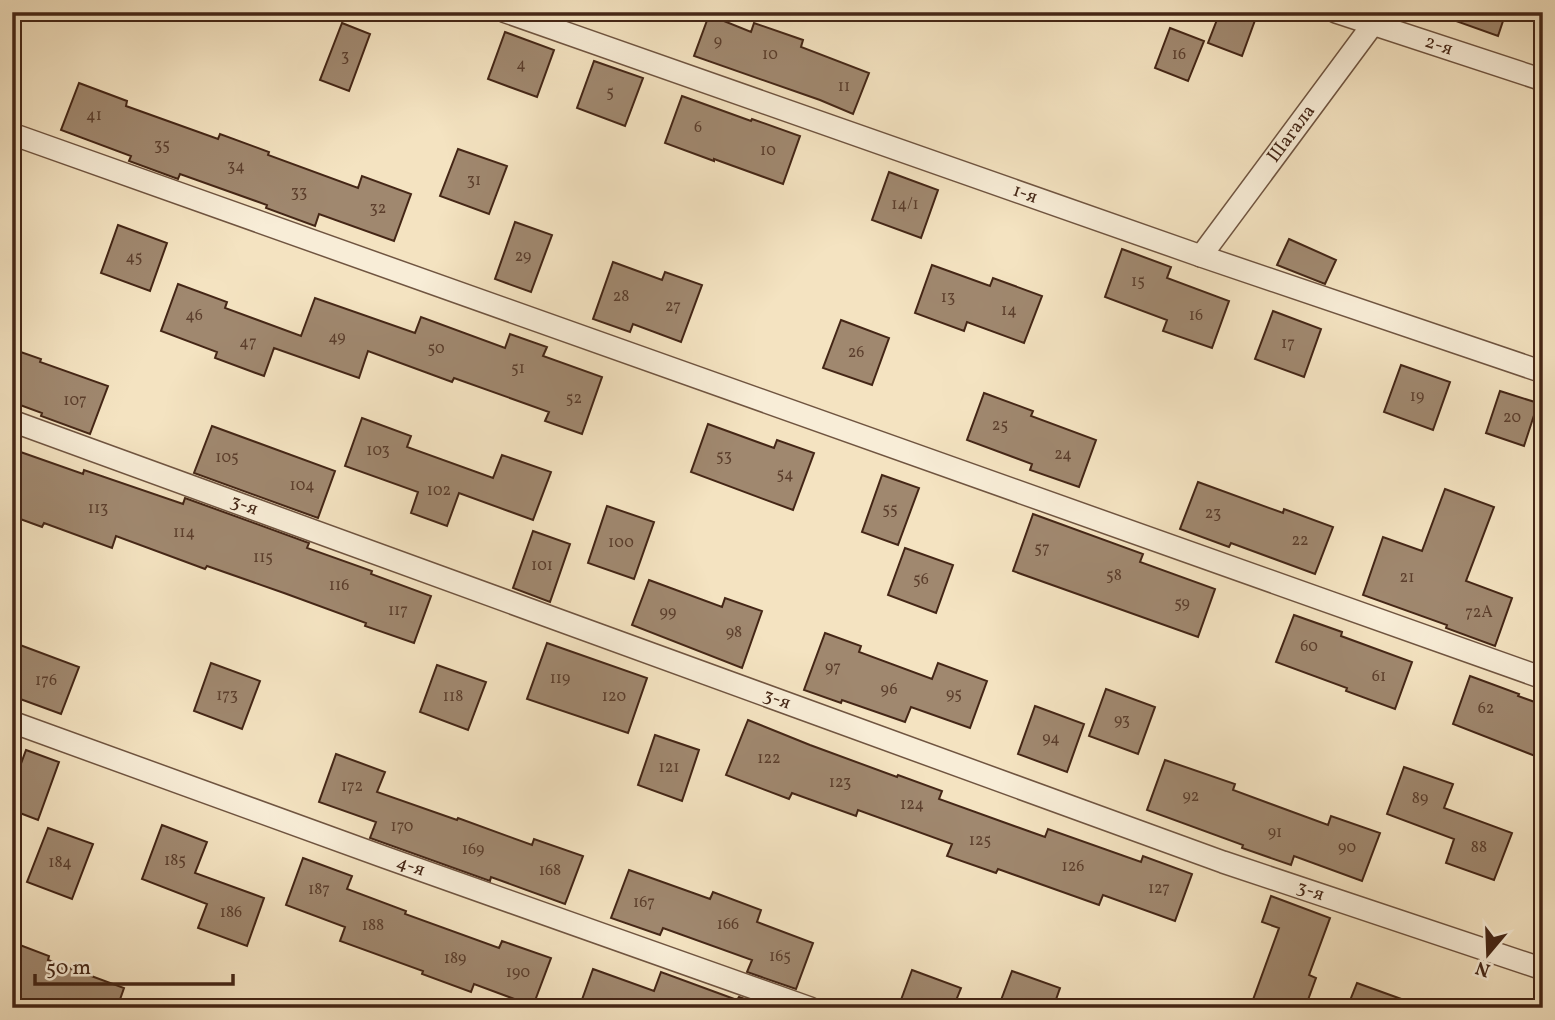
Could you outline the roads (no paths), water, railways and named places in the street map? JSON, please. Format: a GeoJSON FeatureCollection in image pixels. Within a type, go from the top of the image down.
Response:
{"type":"FeatureCollection","features":[{"type":"Feature","properties":{"kind":"street","name":"1-я"},"geometry":{"type":"LineString","coordinates":[[506,12],[1201,256],[1543,372]]}},
{"type":"Feature","properties":{"kind":"street","name":"2-я"},"geometry":{"type":"LineString","coordinates":[[1336,12],[1377,19],[1543,80]]}},
{"type":"Feature","properties":{"kind":"street","name":"Шагала"},"geometry":{"type":"LineString","coordinates":[[1201,256],[1377,19]]}},
{"type":"Feature","properties":{"kind":"street"},"geometry":{"type":"LineString","coordinates":[[12,134],[1543,678]]}},
{"type":"Feature","properties":{"kind":"street","name":"3-я"},"geometry":{"type":"LineString","coordinates":[[12,421],[1223,862],[1543,969]]}},
{"type":"Feature","properties":{"kind":"street","name":"4-я"},"geometry":{"type":"LineString","coordinates":[[12,722],[810,1008]]}}]}
